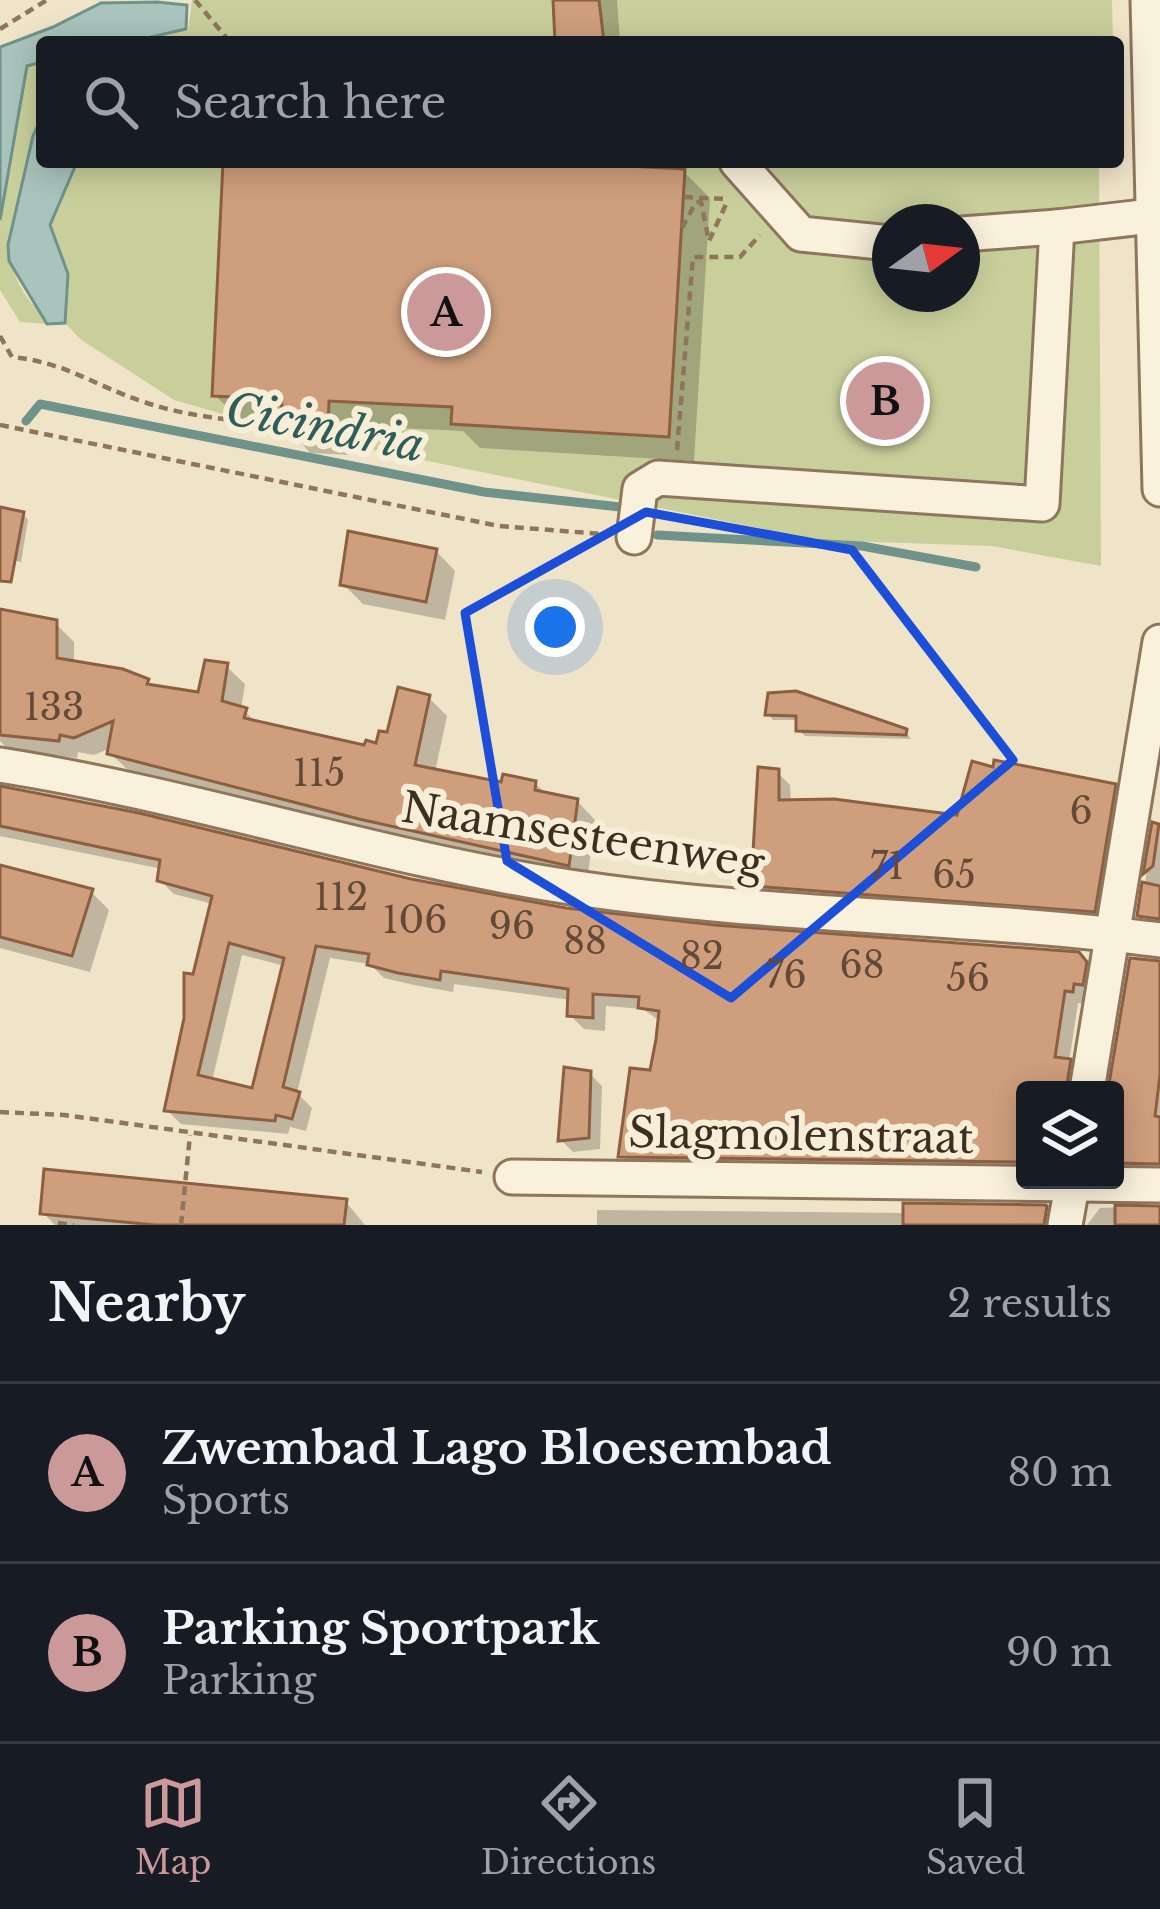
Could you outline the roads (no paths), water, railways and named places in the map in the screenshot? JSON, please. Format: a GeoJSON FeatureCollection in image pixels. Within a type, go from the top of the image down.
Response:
{"type":"FeatureCollection","features":[{"type":"Feature","properties":{"kind":"street"},"geometry":{"type":"LineString","coordinates":[[1148,0],[1158,215],[1160,489]]}},
{"type":"Feature","properties":{"kind":"street"},"geometry":{"type":"LineString","coordinates":[[742,168],[801,233],[872,241]]}},
{"type":"Feature","properties":{"kind":"street"},"geometry":{"type":"LineString","coordinates":[[980,233],[1158,215]]}},
{"type":"Feature","properties":{"kind":"street"},"geometry":{"type":"LineString","coordinates":[[634,537],[640,488],[658,478],[1042,504],[1057,227]]}},
{"type":"Feature","properties":{"kind":"street"},"geometry":{"type":"LineString","coordinates":[[1088,1081],[1160,642]]}},
{"type":"Feature","properties":{"kind":"street","name":"Naamsesteenweg"},"geometry":{"type":"LineString","coordinates":[[0,765],[103,783],[452,866],[567,887],[763,910],[1160,940]]}},
{"type":"Feature","properties":{"kind":"street","name":"Slagmolenstraat"},"geometry":{"type":"LineString","coordinates":[[512,1177],[1016,1181]]}},
{"type":"Feature","properties":{"kind":"street","name":"Slagmolenstraat"},"geometry":{"type":"LineString","coordinates":[[1124,1183],[1160,1185]]}},
{"type":"Feature","properties":{"kind":"street"},"geometry":{"type":"LineString","coordinates":[[1065,1225],[1072,1189]]}},
{"type":"Feature","properties":{"kind":"water"},"geometry":{"type":"Polygon","coordinates":[[[101,3],[187,5],[186,29],[155,36],[36,36],[36,64],[27,66],[0,220],[0,47],[101,3]]]}},
{"type":"Feature","properties":{"kind":"water"},"geometry":{"type":"Polygon","coordinates":[[[36,129],[36,168],[74,168],[50,225],[68,274],[65,323],[47,324],[9,261],[8,245],[36,129]]]}},
{"type":"Feature","properties":{"kind":"waterway","name":"Cicindria"},"geometry":{"type":"LineString","coordinates":[[26,421],[40,404],[484,492],[620,507]]}},
{"type":"Feature","properties":{"kind":"waterway","name":"Cicindria"},"geometry":{"type":"LineString","coordinates":[[657,535],[862,546],[976,567]]}},
{"type":"Feature","properties":{"kind":"place","name":"Zwembad Lago Bloesembad"},"geometry":{"type":"Point","coordinates":[446,312]}},
{"type":"Feature","properties":{"kind":"place","name":"Parking Sportpark"},"geometry":{"type":"Point","coordinates":[885,401]}}]}
